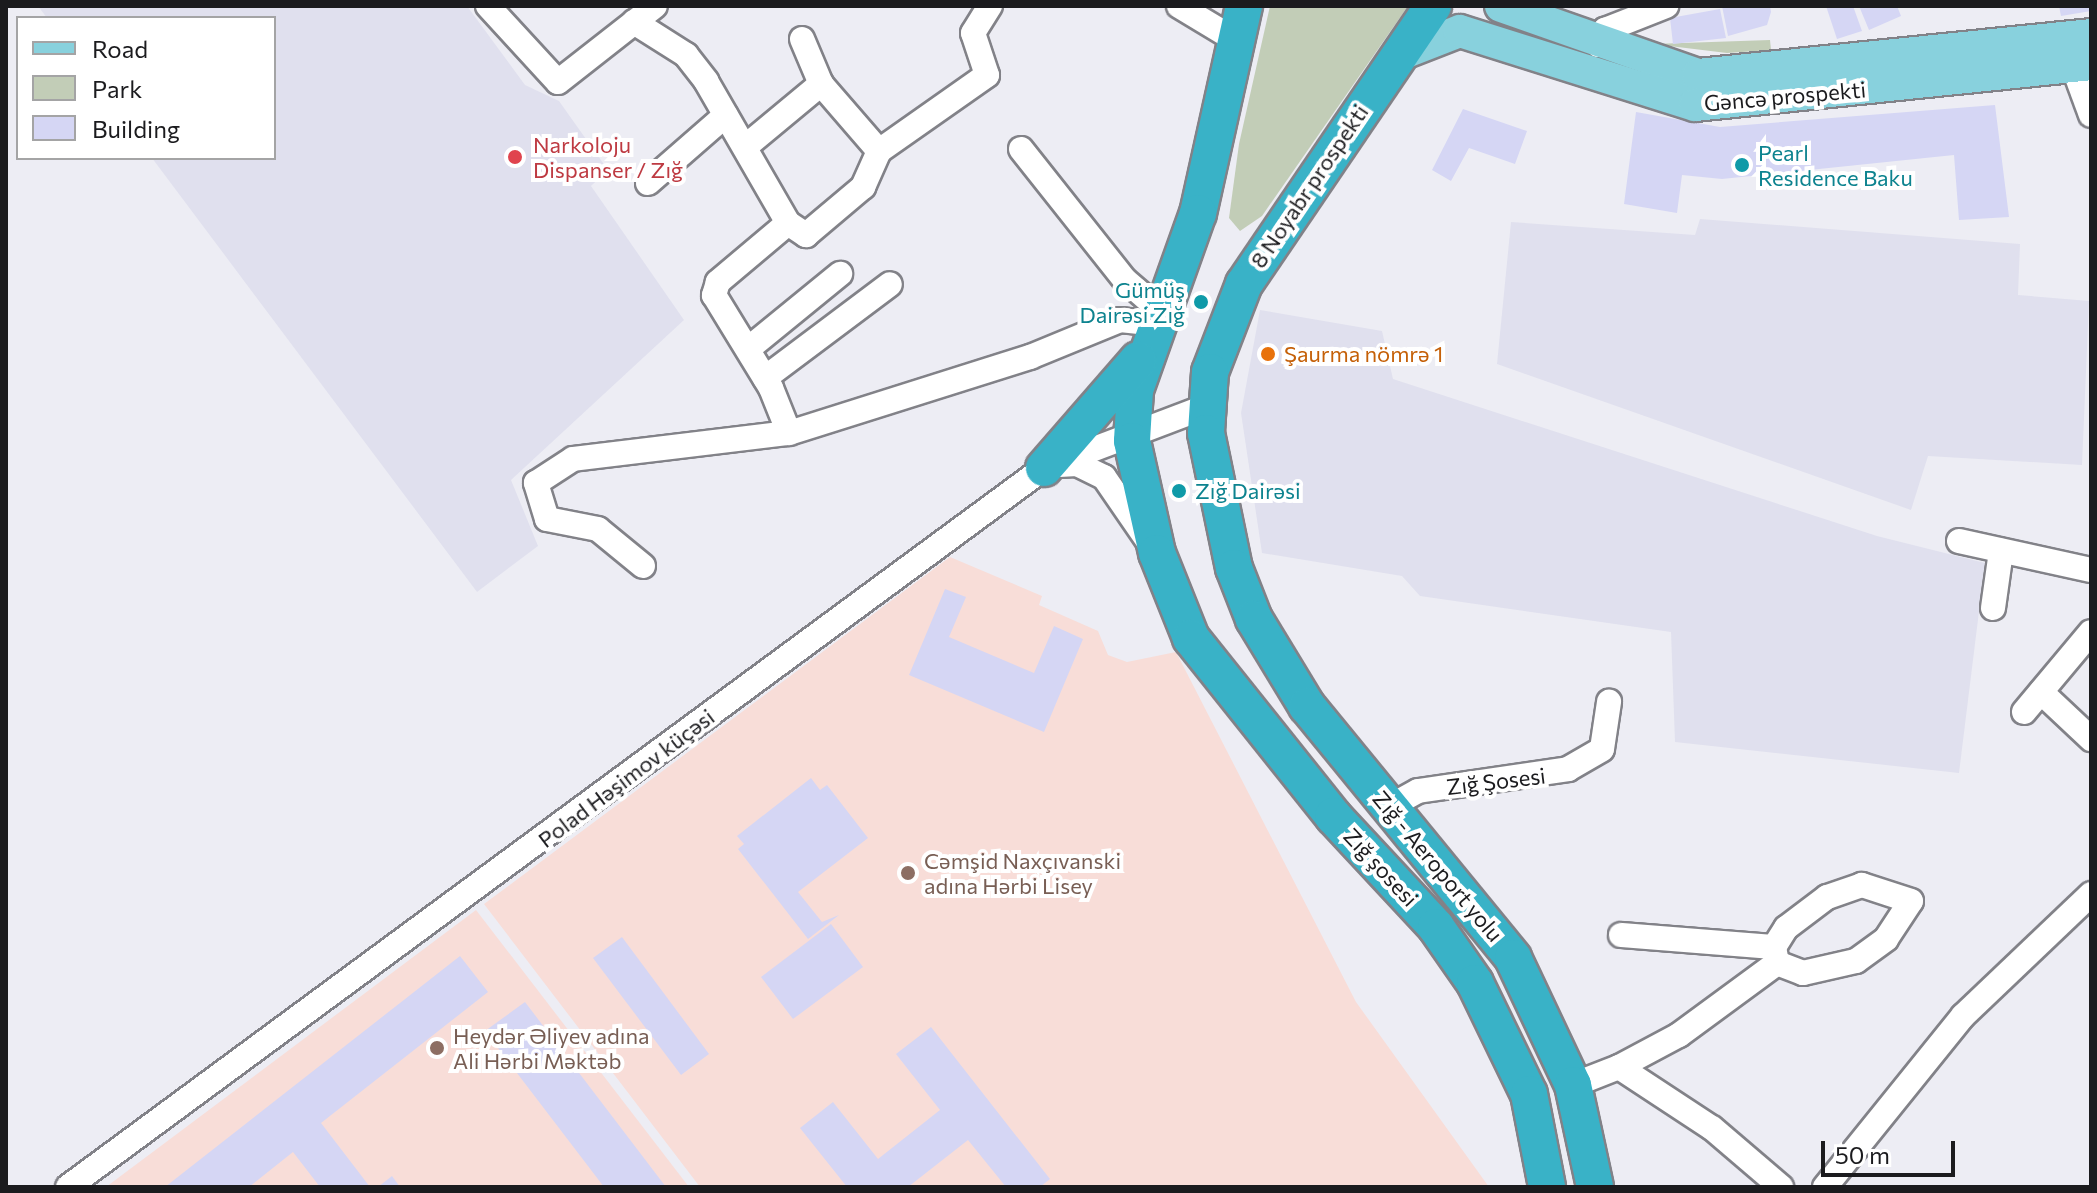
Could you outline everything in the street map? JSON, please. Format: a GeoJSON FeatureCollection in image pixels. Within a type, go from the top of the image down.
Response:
{"type":"FeatureCollection","features":[{"type":"Feature","properties":{"kind":"highway","name":"8 Noyabr prospekti"},"geometry":{"type":"LineString","coordinates":[[1234,568],[1205,407],[1216,349],[1259,257],[1433,6]]}},
{"type":"Feature","properties":{"kind":"highway"},"geometry":{"type":"LineString","coordinates":[[1161,564],[1133,429],[1153,331],[1198,213],[1239,23]]}},
{"type":"Feature","properties":{"kind":"highway"},"geometry":{"type":"LineString","coordinates":[[1044,468],[1153,331]]}},
{"type":"Feature","properties":{"kind":"highway","name":"Zığ şosesi"},"geometry":{"type":"LineString","coordinates":[[1161,564],[1207,659],[1333,816],[1436,927],[1475,983],[1529,1094],[1547,1187]]}},
{"type":"Feature","properties":{"kind":"highway","name":"Zığ - Aeroport yolu"},"geometry":{"type":"LineString","coordinates":[[1234,568],[1274,656],[1389,807],[1491,925],[1537,1003],[1573,1085],[1595,1187]]}},
{"type":"Feature","properties":{"kind":"main road","name":"Gəncə prospekti"},"geometry":{"type":"LineString","coordinates":[[1501,6],[1598,45],[1716,75],[2091,35]]}},
{"type":"Feature","properties":{"kind":"main road","name":"Gəncə prospekti"},"geometry":{"type":"LineString","coordinates":[[1398,55],[1460,31],[1695,105],[2082,65]]}},
{"type":"Feature","properties":{"kind":"street"},"geometry":{"type":"LineString","coordinates":[[488,6],[558,82],[655,6]]}},
{"type":"Feature","properties":{"kind":"street"},"geometry":{"type":"LineString","coordinates":[[634,22],[686,55],[726,115],[788,223],[806,235],[863,187],[879,151],[987,75],[973,33],[990,6]]}},
{"type":"Feature","properties":{"kind":"street"},"geometry":{"type":"LineString","coordinates":[[1179,6],[1239,23]]}},
{"type":"Feature","properties":{"kind":"street"},"geometry":{"type":"LineString","coordinates":[[1598,45],[1605,30],[1652,9]]}},
{"type":"Feature","properties":{"kind":"street"},"geometry":{"type":"LineString","coordinates":[[802,39],[821,84],[879,151]]}},
{"type":"Feature","properties":{"kind":"street"},"geometry":{"type":"LineString","coordinates":[[2082,65],[2091,115]]}},
{"type":"Feature","properties":{"kind":"street"},"geometry":{"type":"LineString","coordinates":[[745,147],[821,84]]}},
{"type":"Feature","properties":{"kind":"street"},"geometry":{"type":"LineString","coordinates":[[648,183],[726,115]]}},
{"type":"Feature","properties":{"kind":"street"},"geometry":{"type":"LineString","coordinates":[[1021,149],[1125,280],[1153,331]]}},
{"type":"Feature","properties":{"kind":"street"},"geometry":{"type":"LineString","coordinates":[[788,223],[718,282],[721,310],[765,378],[789,433]]}},
{"type":"Feature","properties":{"kind":"street"},"geometry":{"type":"LineString","coordinates":[[748,349],[840,274]]}},
{"type":"Feature","properties":{"kind":"street"},"geometry":{"type":"LineString","coordinates":[[765,378],[890,284]]}},
{"type":"Feature","properties":{"kind":"street"},"geometry":{"type":"LineString","coordinates":[[643,566],[598,529],[547,519],[536,483],[573,459],[789,433],[1030,357],[1120,320],[1153,331]]}},
{"type":"Feature","properties":{"kind":"street","name":"Polad Həşimov küçəsi"},"geometry":{"type":"LineString","coordinates":[[68,1187],[1044,468],[1133,429],[1205,407]]}},
{"type":"Feature","properties":{"kind":"street"},"geometry":{"type":"LineString","coordinates":[[1044,468],[1077,464],[1104,477],[1161,564]]}},
{"type":"Feature","properties":{"kind":"street"},"geometry":{"type":"LineString","coordinates":[[1959,541],[2091,570]]}},
{"type":"Feature","properties":{"kind":"street"},"geometry":{"type":"LineString","coordinates":[[1993,608],[2001,551]]}},
{"type":"Feature","properties":{"kind":"street"},"geometry":{"type":"LineString","coordinates":[[2024,712],[2091,632]]}},
{"type":"Feature","properties":{"kind":"street"},"geometry":{"type":"LineString","coordinates":[[2041,692],[2091,739]]}},
{"type":"Feature","properties":{"kind":"street","name":"Zığ Şosesi"},"geometry":{"type":"LineString","coordinates":[[1389,807],[1418,791],[1568,769],[1602,749],[1609,702]]}},
{"type":"Feature","properties":{"kind":"street"},"geometry":{"type":"LineString","coordinates":[[1573,1085],[1619,1067],[1679,1035],[1775,955],[1805,910],[1850,889],[1881,886],[1911,901],[1886,939],[1856,961],[1803,973],[1775,955],[1621,935]]}},
{"type":"Feature","properties":{"kind":"street"},"geometry":{"type":"LineString","coordinates":[[1825,1187],[1963,1016],[2091,894]]}},
{"type":"Feature","properties":{"kind":"street"},"geometry":{"type":"LineString","coordinates":[[1619,1067],[1712,1128],[1781,1187]]}},
{"type":"Feature","properties":{"kind":"shaded area"},"geometry":{"type":"Polygon","coordinates":[[[38,6],[467,6],[525,85],[559,101],[608,170],[591,186],[684,320],[511,480],[538,546],[477,592],[153,160],[276,160],[276,16],[46,16],[38,6]]]}},
{"type":"Feature","properties":{"kind":"shaded area"},"geometry":{"type":"Polygon","coordinates":[[[1700,219],[2020,244],[2018,295],[2089,301],[2082,465],[1928,456],[1911,510],[1497,364],[1511,222],[1695,235],[1700,219]]]}},
{"type":"Feature","properties":{"kind":"shaded area"},"geometry":{"type":"Polygon","coordinates":[[[1260,310],[1382,331],[1393,379],[1877,536],[1985,563],[1959,773],[1675,742],[1671,632],[1420,596],[1402,576],[1262,553],[1241,413],[1260,310]]]}},
{"type":"Feature","properties":{"kind":"shaded area","name":"Cəmşid Naxçıvanski adına Hərbi Lisey"},"geometry":{"type":"Polygon","coordinates":[[[950,557],[1042,596],[1039,605],[1098,631],[1108,655],[1127,662],[1176,652],[1356,1002],[1489,1187],[700,1187],[484,904],[950,557]]]}},
{"type":"Feature","properties":{"kind":"shaded area","name":"Heydər Əliyev adına Ali Hərbi Məktəb"},"geometry":{"type":"Polygon","coordinates":[[[476,910],[689,1187],[106,1187],[476,910]]]}},
{"type":"Feature","properties":{"kind":"green space"},"geometry":{"type":"Polygon","coordinates":[[[1270,6],[1408,6],[1262,216],[1240,231],[1229,218],[1239,144],[1270,6]]]}},
{"type":"Feature","properties":{"kind":"green space"},"geometry":{"type":"Polygon","coordinates":[[[1770,40],[1771,50],[1727,53],[1653,44],[1770,40]]]}},
{"type":"Feature","properties":{"kind":"building"},"geometry":{"type":"Polygon","coordinates":[[[1722,6],[1770,6],[1771,12],[1767,25],[1728,36],[1722,6]]]}},
{"type":"Feature","properties":{"kind":"building"},"geometry":{"type":"Polygon","coordinates":[[[1826,6],[1853,6],[1862,31],[1837,39],[1826,6]]]}},
{"type":"Feature","properties":{"kind":"building"},"geometry":{"type":"Polygon","coordinates":[[[1859,6],[1897,6],[1901,16],[1869,30],[1859,6]]]}},
{"type":"Feature","properties":{"kind":"building"},"geometry":{"type":"Polygon","coordinates":[[[2059,6],[2091,6],[2091,11],[2061,16],[2059,6]]]}},
{"type":"Feature","properties":{"kind":"building"},"geometry":{"type":"Polygon","coordinates":[[[1720,9],[1726,38],[1673,44],[1670,18],[1720,9]]]}},
{"type":"Feature","properties":{"kind":"building","name":"Pearl Residence Baku"},"geometry":{"type":"Polygon","coordinates":[[[1995,105],[2009,217],[1959,220],[1954,155],[1722,179],[1682,175],[1677,213],[1624,204],[1636,112],[1720,127],[1995,105]]]}},
{"type":"Feature","properties":{"kind":"building"},"geometry":{"type":"Polygon","coordinates":[[[1463,109],[1527,131],[1515,164],[1469,148],[1451,181],[1432,170],[1463,109]]]}},
{"type":"Feature","properties":{"kind":"building"},"geometry":{"type":"Polygon","coordinates":[[[945,589],[966,597],[949,637],[1034,673],[1054,626],[1083,639],[1044,732],[909,675],[945,589]]]}},
{"type":"Feature","properties":{"kind":"building"},"geometry":{"type":"Polygon","coordinates":[[[811,778],[820,790],[827,785],[868,838],[798,892],[822,922],[839,915],[808,939],[738,849],[744,844],[737,836],[811,778]]]}},
{"type":"Feature","properties":{"kind":"building"},"geometry":{"type":"Polygon","coordinates":[[[831,924],[863,967],[793,1019],[761,977],[831,924]]]}},
{"type":"Feature","properties":{"kind":"building"},"geometry":{"type":"Polygon","coordinates":[[[622,937],[709,1054],[681,1075],[593,958],[622,937]]]}},
{"type":"Feature","properties":{"kind":"building"},"geometry":{"type":"Polygon","coordinates":[[[460,956],[488,992],[321,1123],[370,1187],[320,1187],[293,1152],[249,1187],[165,1187],[460,956]]]}},
{"type":"Feature","properties":{"kind":"building"},"geometry":{"type":"Polygon","coordinates":[[[525,1002],[666,1187],[604,1187],[485,1031],[525,1002]]]}},
{"type":"Feature","properties":{"kind":"building"},"geometry":{"type":"Polygon","coordinates":[[[931,1027],[1050,1179],[1040,1187],[1006,1187],[968,1140],[908,1187],[847,1187],[800,1128],[833,1102],[878,1159],[940,1110],[896,1054],[931,1027]]]}},
{"type":"Feature","properties":{"kind":"building"},"geometry":{"type":"Polygon","coordinates":[[[392,1176],[400,1187],[378,1187],[392,1176]]]}},
{"type":"Feature","properties":{"kind":"place","name":"Narkoloju Dispanser / Zığ"},"geometry":{"type":"Point","coordinates":[515,157]}},
{"type":"Feature","properties":{"kind":"place","name":"Pearl Residence Baku"},"geometry":{"type":"Point","coordinates":[1742,165]}},
{"type":"Feature","properties":{"kind":"place","name":"Gümüş Dairəsi Zığ"},"geometry":{"type":"Point","coordinates":[1201,302]}},
{"type":"Feature","properties":{"kind":"place","name":"Şaurma nömrә 1"},"geometry":{"type":"Point","coordinates":[1268,354]}},
{"type":"Feature","properties":{"kind":"place","name":"Zığ Dairəsi"},"geometry":{"type":"Point","coordinates":[1179,491]}},
{"type":"Feature","properties":{"kind":"place","name":"Cəmşid Naxçıvanski adına Hərbi Lisey"},"geometry":{"type":"Point","coordinates":[908,873]}},
{"type":"Feature","properties":{"kind":"place","name":"Heydər Əliyev adına Ali Hərbi Məktəb"},"geometry":{"type":"Point","coordinates":[437,1048]}}]}
